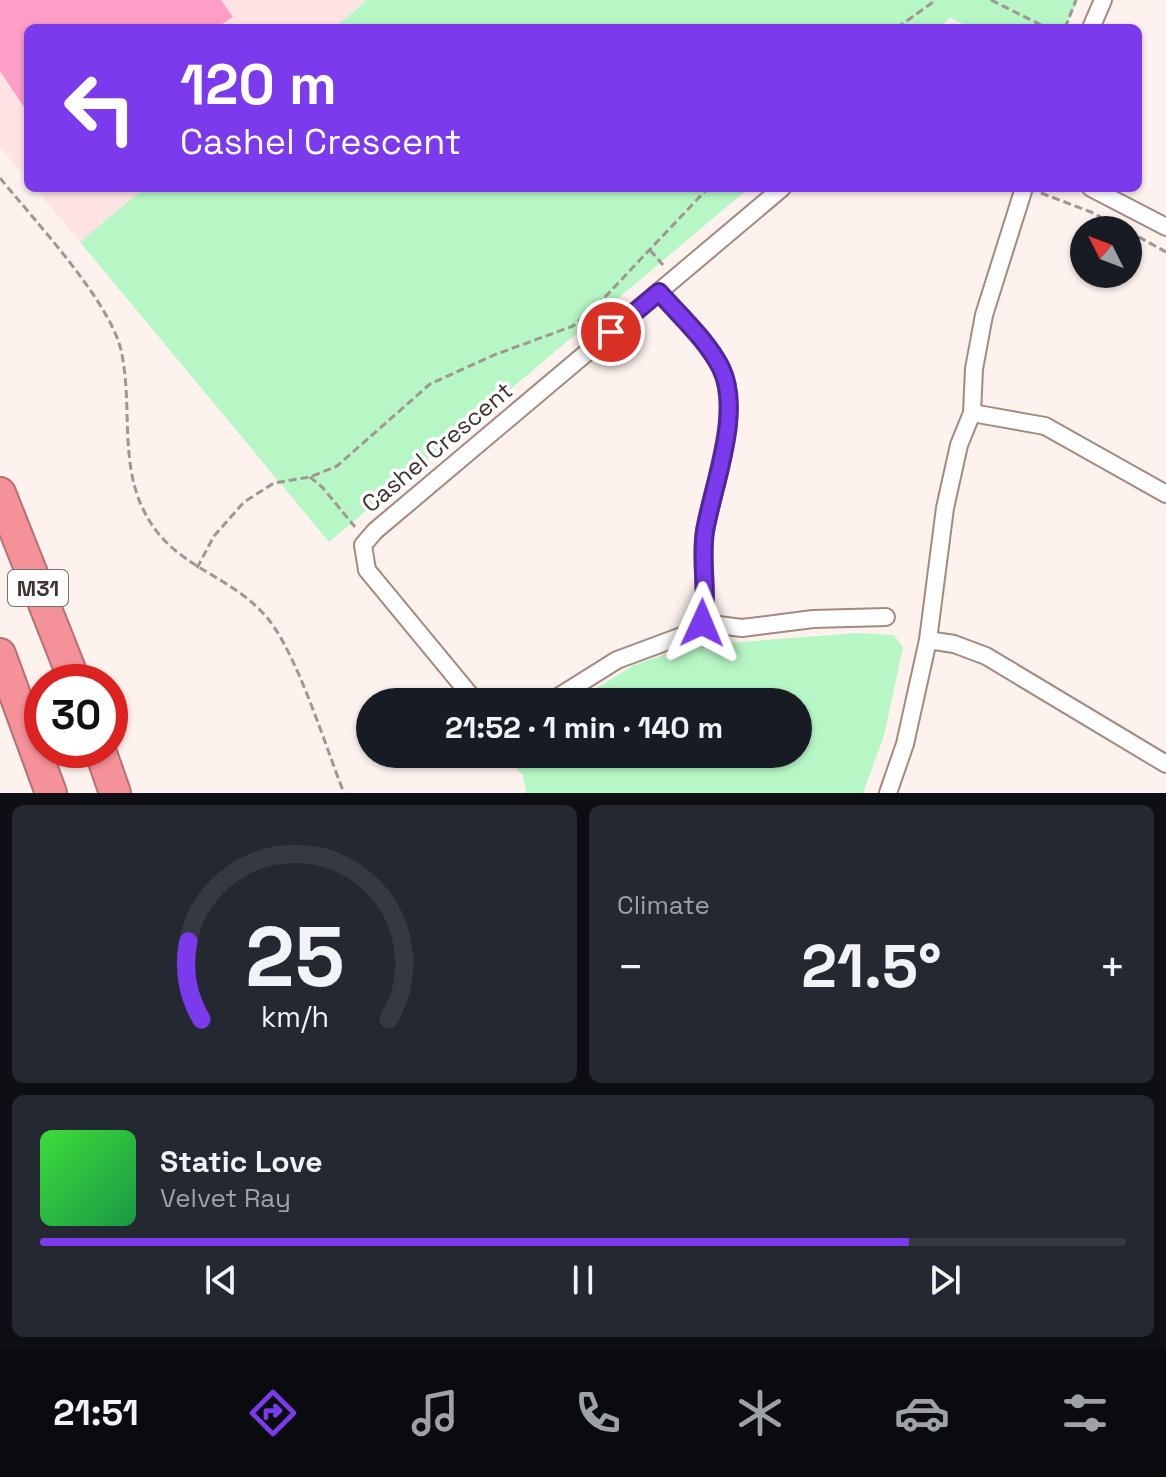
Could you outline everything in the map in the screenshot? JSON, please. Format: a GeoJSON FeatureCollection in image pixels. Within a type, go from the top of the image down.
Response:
{"type":"FeatureCollection","features":[{"type":"Feature","properties":{"kind":"highway","name":"M31"},"geometry":{"type":"LineString","coordinates":[[0,493],[68,664]]}},
{"type":"Feature","properties":{"kind":"highway"},"geometry":{"type":"LineString","coordinates":[[0,654],[51,793]]}},
{"type":"Feature","properties":{"kind":"highway"},"geometry":{"type":"LineString","coordinates":[[106,768],[115,793]]}},
{"type":"Feature","properties":{"kind":"street"},"geometry":{"type":"LineString","coordinates":[[1093,24],[1103,0]]}},
{"type":"Feature","properties":{"kind":"street","name":"Cashel Crescent"},"geometry":{"type":"LineString","coordinates":[[464,688],[367,570],[363,562],[363,545],[375,531],[777,192]]}},
{"type":"Feature","properties":{"kind":"street"},"geometry":{"type":"LineString","coordinates":[[888,793],[923,674],[939,547],[953,467],[972,413],[974,369],[989,292],[1029,192]]}},
{"type":"Feature","properties":{"kind":"street"},"geometry":{"type":"LineString","coordinates":[[1099,192],[1166,227]]}},
{"type":"Feature","properties":{"kind":"street"},"geometry":{"type":"LineString","coordinates":[[659,292],[712,354],[727,383],[729,416],[702,557],[705,605],[702,623]]}},
{"type":"Feature","properties":{"kind":"street"},"geometry":{"type":"LineString","coordinates":[[972,413],[1045,426],[1166,494]]}},
{"type":"Feature","properties":{"kind":"street"},"geometry":{"type":"LineString","coordinates":[[572,688],[617,660],[687,634],[702,623],[742,628],[813,619],[886,617]]}},
{"type":"Feature","properties":{"kind":"street"},"geometry":{"type":"LineString","coordinates":[[928,640],[954,644],[986,656],[1166,764]]}},
{"type":"Feature","properties":{"kind":"path"},"geometry":{"type":"LineString","coordinates":[[903,24],[936,0]]}},
{"type":"Feature","properties":{"kind":"path"},"geometry":{"type":"LineString","coordinates":[[991,0],[1039,24]]}},
{"type":"Feature","properties":{"kind":"path"},"geometry":{"type":"LineString","coordinates":[[1067,24],[1076,0]]}},
{"type":"Feature","properties":{"kind":"path"},"geometry":{"type":"LineString","coordinates":[[0,178],[84,284],[115,331],[124,367],[130,461],[137,495],[160,537],[197,568],[248,599],[278,632],[344,793]]}},
{"type":"Feature","properties":{"kind":"path"},"geometry":{"type":"LineString","coordinates":[[197,568],[214,536],[244,502],[274,483],[310,477],[337,466],[430,384],[494,355],[573,326],[704,192]]}},
{"type":"Feature","properties":{"kind":"path"},"geometry":{"type":"LineString","coordinates":[[1036,192],[1097,216]]}},
{"type":"Feature","properties":{"kind":"path"},"geometry":{"type":"LineString","coordinates":[[1142,239],[1166,252]]}},
{"type":"Feature","properties":{"kind":"path"},"geometry":{"type":"LineString","coordinates":[[650,250],[667,271]]}},
{"type":"Feature","properties":{"kind":"path"},"geometry":{"type":"LineString","coordinates":[[310,477],[360,533]]}},
{"type":"Feature","properties":{"kind":"shaded area"},"geometry":{"type":"Polygon","coordinates":[[[0,0],[367,0],[339,24],[24,24],[24,175],[0,147],[0,0]]]}},
{"type":"Feature","properties":{"kind":"shaded area"},"geometry":{"type":"Polygon","coordinates":[[[38,192],[139,192],[80,242],[38,192]]]}},
{"type":"Feature","properties":{"kind":"green space"},"geometry":{"type":"Polygon","coordinates":[[[367,0],[1078,0],[1067,24],[963,24],[950,18],[943,24],[339,24],[367,0]]]}},
{"type":"Feature","properties":{"kind":"green space"},"geometry":{"type":"Polygon","coordinates":[[[139,192],[744,192],[329,542],[80,242],[139,192]]]}},
{"type":"Feature","properties":{"kind":"green space"},"geometry":{"type":"Polygon","coordinates":[[[856,633],[894,635],[903,647],[884,736],[863,793],[526,793],[523,776],[516,768],[812,768],[812,688],[597,688],[634,665],[689,646],[856,633]]]}},
{"type":"Feature","properties":{"kind":"building"},"geometry":{"type":"Polygon","coordinates":[[[0,0],[221,0],[233,17],[222,24],[24,24],[24,107],[0,71],[0,0]]]}},
{"type":"Feature","properties":{"kind":"route"},"geometry":{"type":"LineString","coordinates":[[611,332],[659,292],[712,354],[727,383],[729,416],[702,557],[705,605],[702,623]]}}]}
